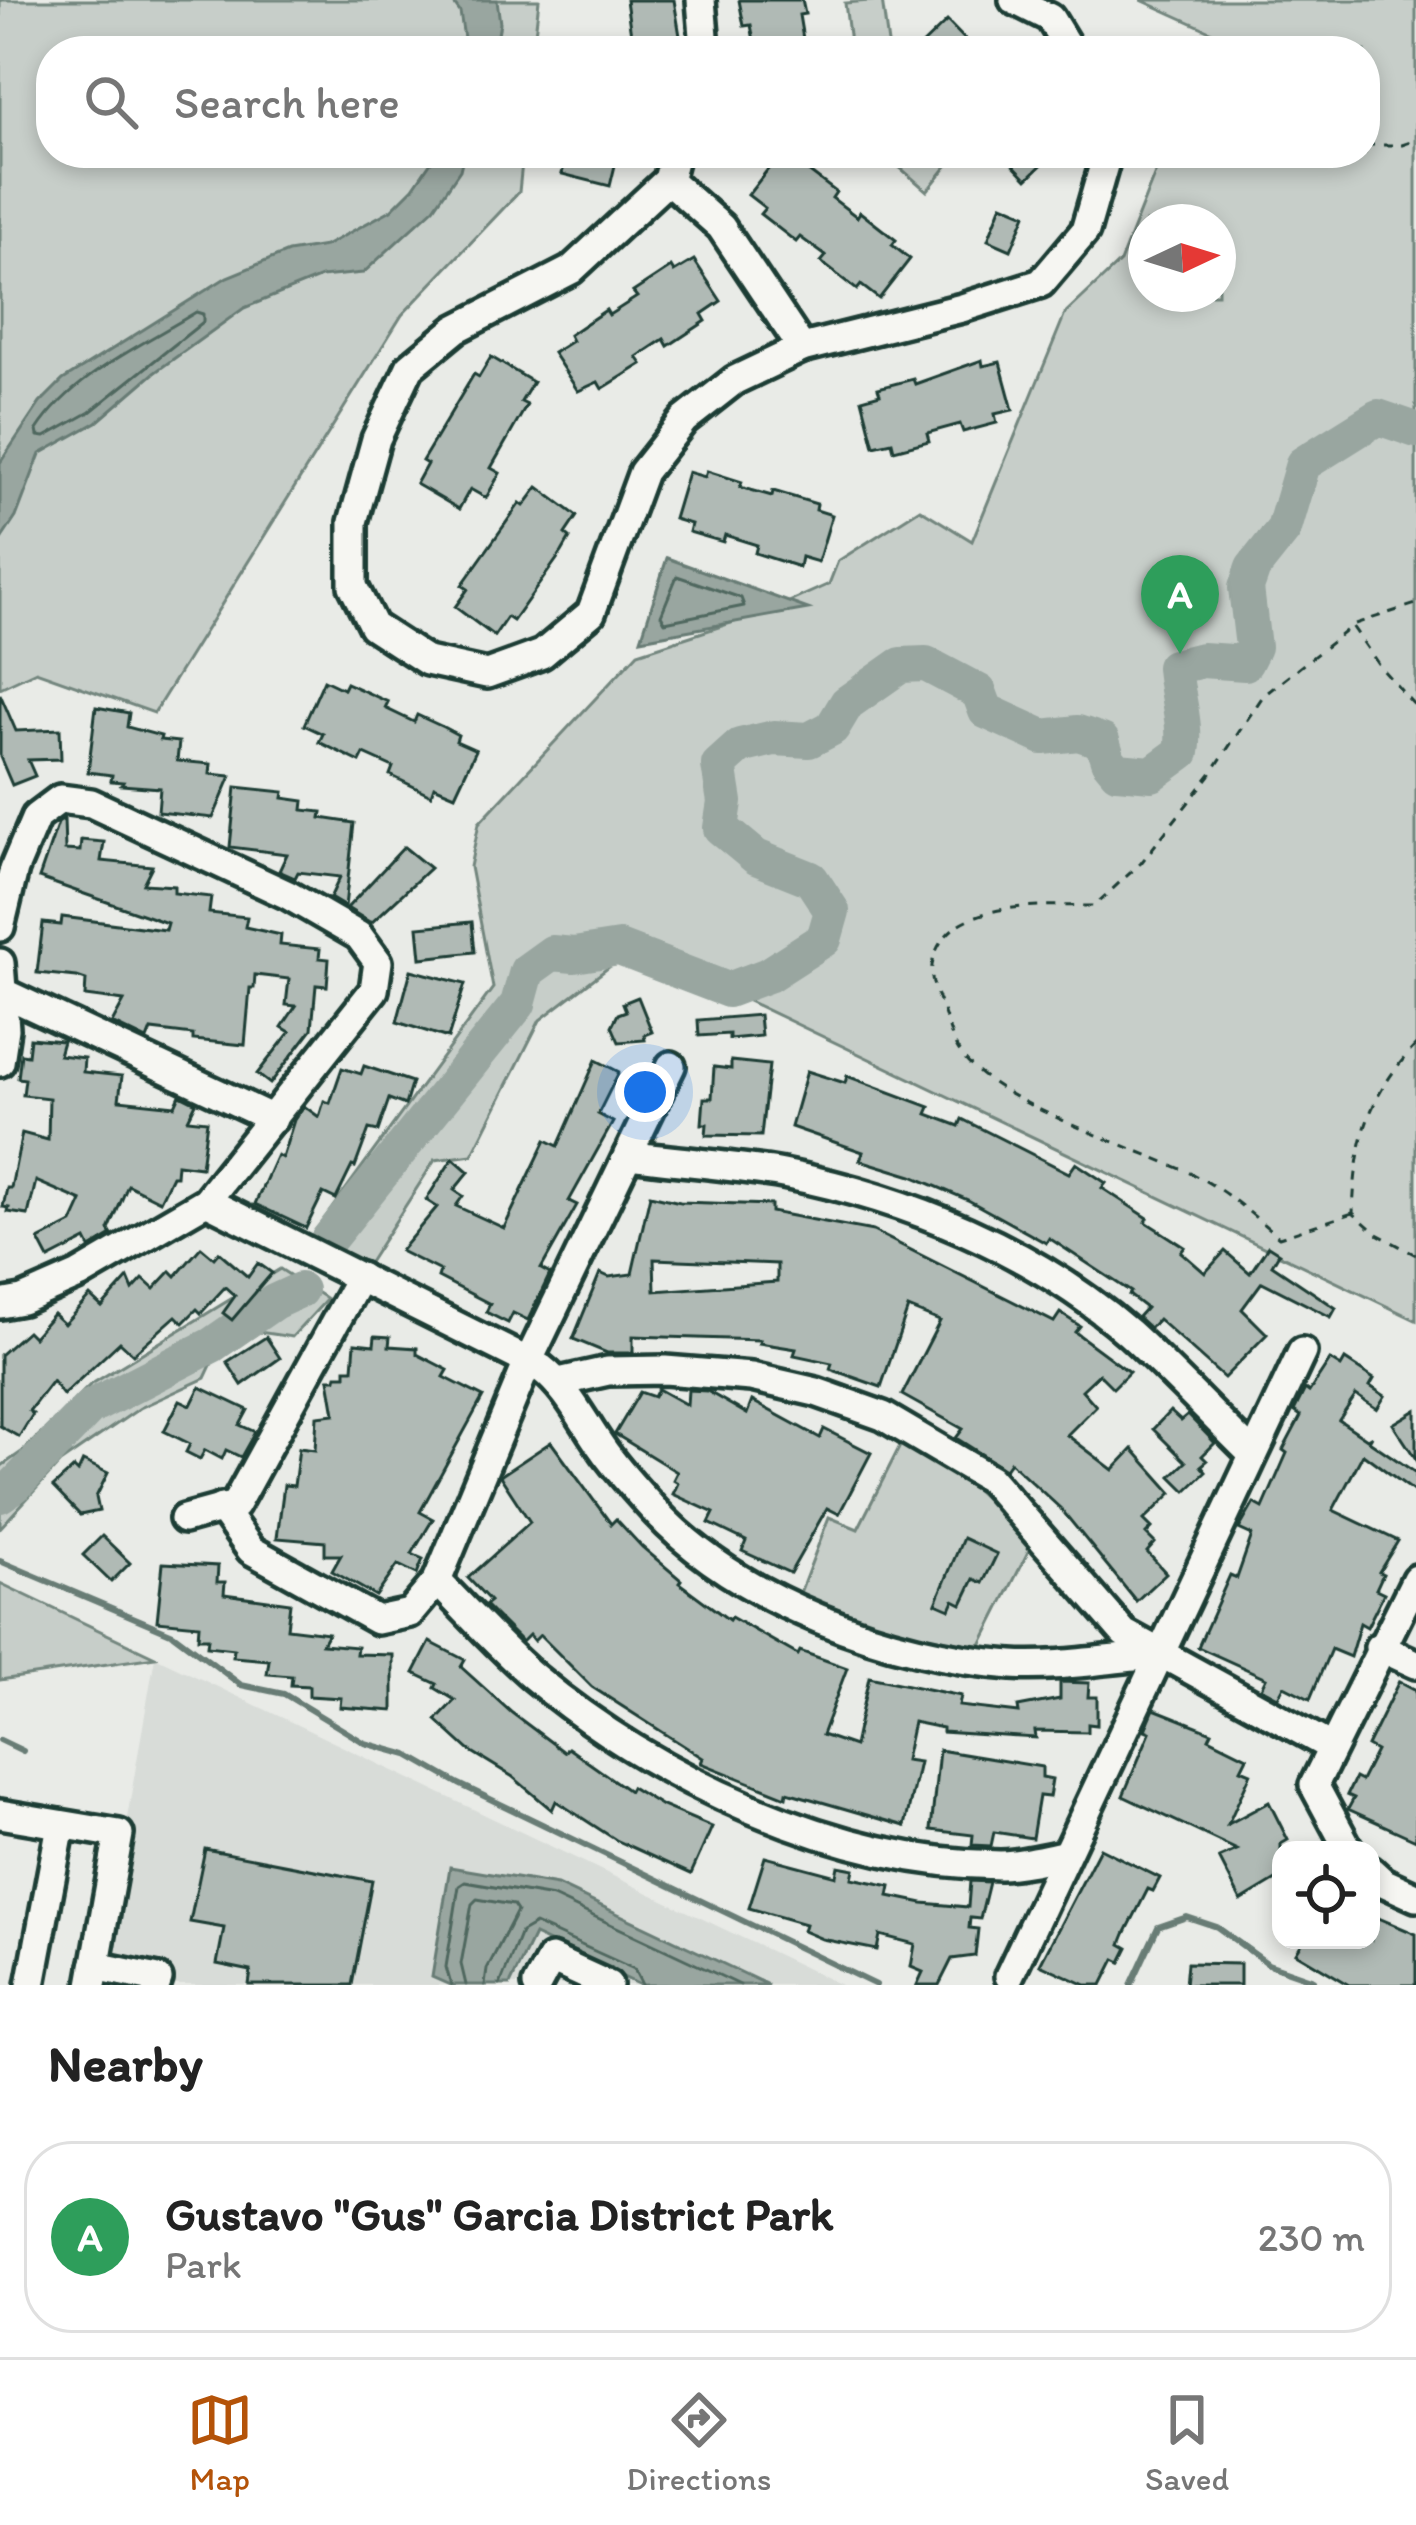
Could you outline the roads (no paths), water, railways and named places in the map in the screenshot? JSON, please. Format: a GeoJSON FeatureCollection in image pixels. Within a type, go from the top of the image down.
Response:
{"type":"FeatureCollection","features":[{"type":"Feature","properties":{"kind":"lane"},"geometry":{"type":"LineString","coordinates":[[701,0],[704,36]]}},
{"type":"Feature","properties":{"kind":"lane"},"geometry":{"type":"LineString","coordinates":[[1014,0],[1050,18],[1061,36]]}},
{"type":"Feature","properties":{"kind":"lane"},"geometry":{"type":"LineString","coordinates":[[670,168],[572,271],[456,329],[410,367],[376,439],[353,522],[353,586],[374,626],[427,661],[487,674],[542,653],[591,613],[643,472],[684,420],[735,380],[802,348],[1041,283],[1085,231],[1103,168]]}},
{"type":"Feature","properties":{"kind":"lane"},"geometry":{"type":"LineString","coordinates":[[674,168],[721,227],[802,348]]}},
{"type":"Feature","properties":{"kind":"lane"},"geometry":{"type":"LineString","coordinates":[[0,927],[14,868],[36,817],[60,799],[91,803],[289,896],[359,936],[378,962],[374,990],[206,1201],[79,1275],[22,1300],[0,1304]]}},
{"type":"Feature","properties":{"kind":"lane"},"geometry":{"type":"LineString","coordinates":[[0,963],[4,1029],[0,1062]]}},
{"type":"Feature","properties":{"kind":"lane"},"geometry":{"type":"LineString","coordinates":[[2,992],[273,1119]]}},
{"type":"Feature","properties":{"kind":"lane"},"geometry":{"type":"LineString","coordinates":[[221,1508],[251,1550],[377,1620],[410,1612],[437,1581],[528,1362],[671,1066]]}},
{"type":"Feature","properties":{"kind":"lane"},"geometry":{"type":"LineString","coordinates":[[628,1155],[782,1174],[875,1198],[970,1232],[1047,1274],[1126,1331],[1253,1455]]}},
{"type":"Feature","properties":{"kind":"lane"},"geometry":{"type":"LineString","coordinates":[[206,1201],[528,1362],[559,1382],[604,1451],[657,1514],[694,1547],[818,1618],[956,1658],[1015,1665],[1158,1655]]}},
{"type":"Feature","properties":{"kind":"lane"},"geometry":{"type":"LineString","coordinates":[[184,1519],[235,1504],[360,1277]]}},
{"type":"Feature","properties":{"kind":"lane"},"geometry":{"type":"LineString","coordinates":[[1009,1976],[1302,1352]]}},
{"type":"Feature","properties":{"kind":"lane"},"geometry":{"type":"LineString","coordinates":[[559,1382],[627,1371],[751,1377],[816,1391],[883,1416],[990,1479],[1124,1633],[1331,1747]]}},
{"type":"Feature","properties":{"kind":"lane"},"geometry":{"type":"LineString","coordinates":[[1344,1841],[1314,1786],[1416,1579]]}},
{"type":"Feature","properties":{"kind":"lane"},"geometry":{"type":"LineString","coordinates":[[437,1581],[533,1677],[622,1741],[743,1806],[845,1841],[927,1859],[1003,1865],[1063,1855]]}},
{"type":"Feature","properties":{"kind":"lane"},"geometry":{"type":"LineString","coordinates":[[1379,1647],[1416,1664]]}},
{"type":"Feature","properties":{"kind":"lane"},"geometry":{"type":"LineString","coordinates":[[0,1814],[119,1834],[93,1976],[158,1979],[156,1985]]}},
{"type":"Feature","properties":{"kind":"lane"},"geometry":{"type":"LineString","coordinates":[[32,1985],[61,1825]]}},
{"type":"Feature","properties":{"kind":"lane"},"geometry":{"type":"LineString","coordinates":[[1380,1879],[1416,1897]]}},
{"type":"Feature","properties":{"kind":"lane"},"geometry":{"type":"LineString","coordinates":[[538,1985],[550,1959],[608,1985]]}},
{"type":"Feature","properties":{"kind":"water"},"geometry":{"type":"Polygon","coordinates":[[[451,0],[497,0],[498,36],[464,36],[460,12],[451,0]]]}},
{"type":"Feature","properties":{"kind":"water"},"geometry":{"type":"Polygon","coordinates":[[[427,168],[460,168],[434,208],[363,273],[321,277],[244,308],[154,373],[97,422],[40,454],[16,517],[0,541],[0,463],[40,403],[63,380],[227,277],[288,252],[325,246],[391,210],[427,168]]]}},
{"type":"Feature","properties":{"kind":"water"},"geometry":{"type":"Polygon","coordinates":[[[667,558],[808,609],[641,639],[667,558]]]}},
{"type":"Feature","properties":{"kind":"water"},"geometry":{"type":"Polygon","coordinates":[[[450,1867],[557,1885],[768,1985],[640,1985],[534,1935],[510,1985],[450,1985],[432,1977],[450,1867]]]}},
{"type":"Feature","properties":{"kind":"waterway"},"geometry":{"type":"LineString","coordinates":[[328,1240],[518,1004],[527,971],[552,953],[574,955],[619,948],[728,990],[768,975],[824,939],[832,911],[811,879],[756,857],[721,828],[725,802],[719,765],[740,746],[774,738],[809,740],[832,728],[847,703],[901,665],[926,664],[979,692],[986,711],[1043,737],[1078,733],[1102,741],[1117,771],[1152,774],[1182,752],[1174,667],[1202,660],[1245,663],[1253,647],[1246,588],[1253,568],[1284,529],[1303,464],[1378,417],[1416,430]]}},
{"type":"Feature","properties":{"kind":"waterway"},"geometry":{"type":"LineString","coordinates":[[0,1495],[89,1408],[212,1345],[274,1302],[300,1290]]}},
{"type":"Feature","properties":{"kind":"waterway"},"geometry":{"type":"LineString","coordinates":[[0,1561],[173,1634],[241,1685],[284,1694],[365,1743],[408,1755],[876,1985]]}},
{"type":"Feature","properties":{"kind":"waterway"},"geometry":{"type":"LineString","coordinates":[[0,1740],[23,1751]]}},
{"type":"Feature","properties":{"kind":"waterway"},"geometry":{"type":"LineString","coordinates":[[1131,1985],[1158,1927],[1187,1917],[1217,1927],[1268,1964],[1314,1980]]}},
{"type":"Feature","properties":{"kind":"place","name":"Gustavo \"Gus\" Garcia District Park"},"geometry":{"type":"Point","coordinates":[1180,654]}}]}
